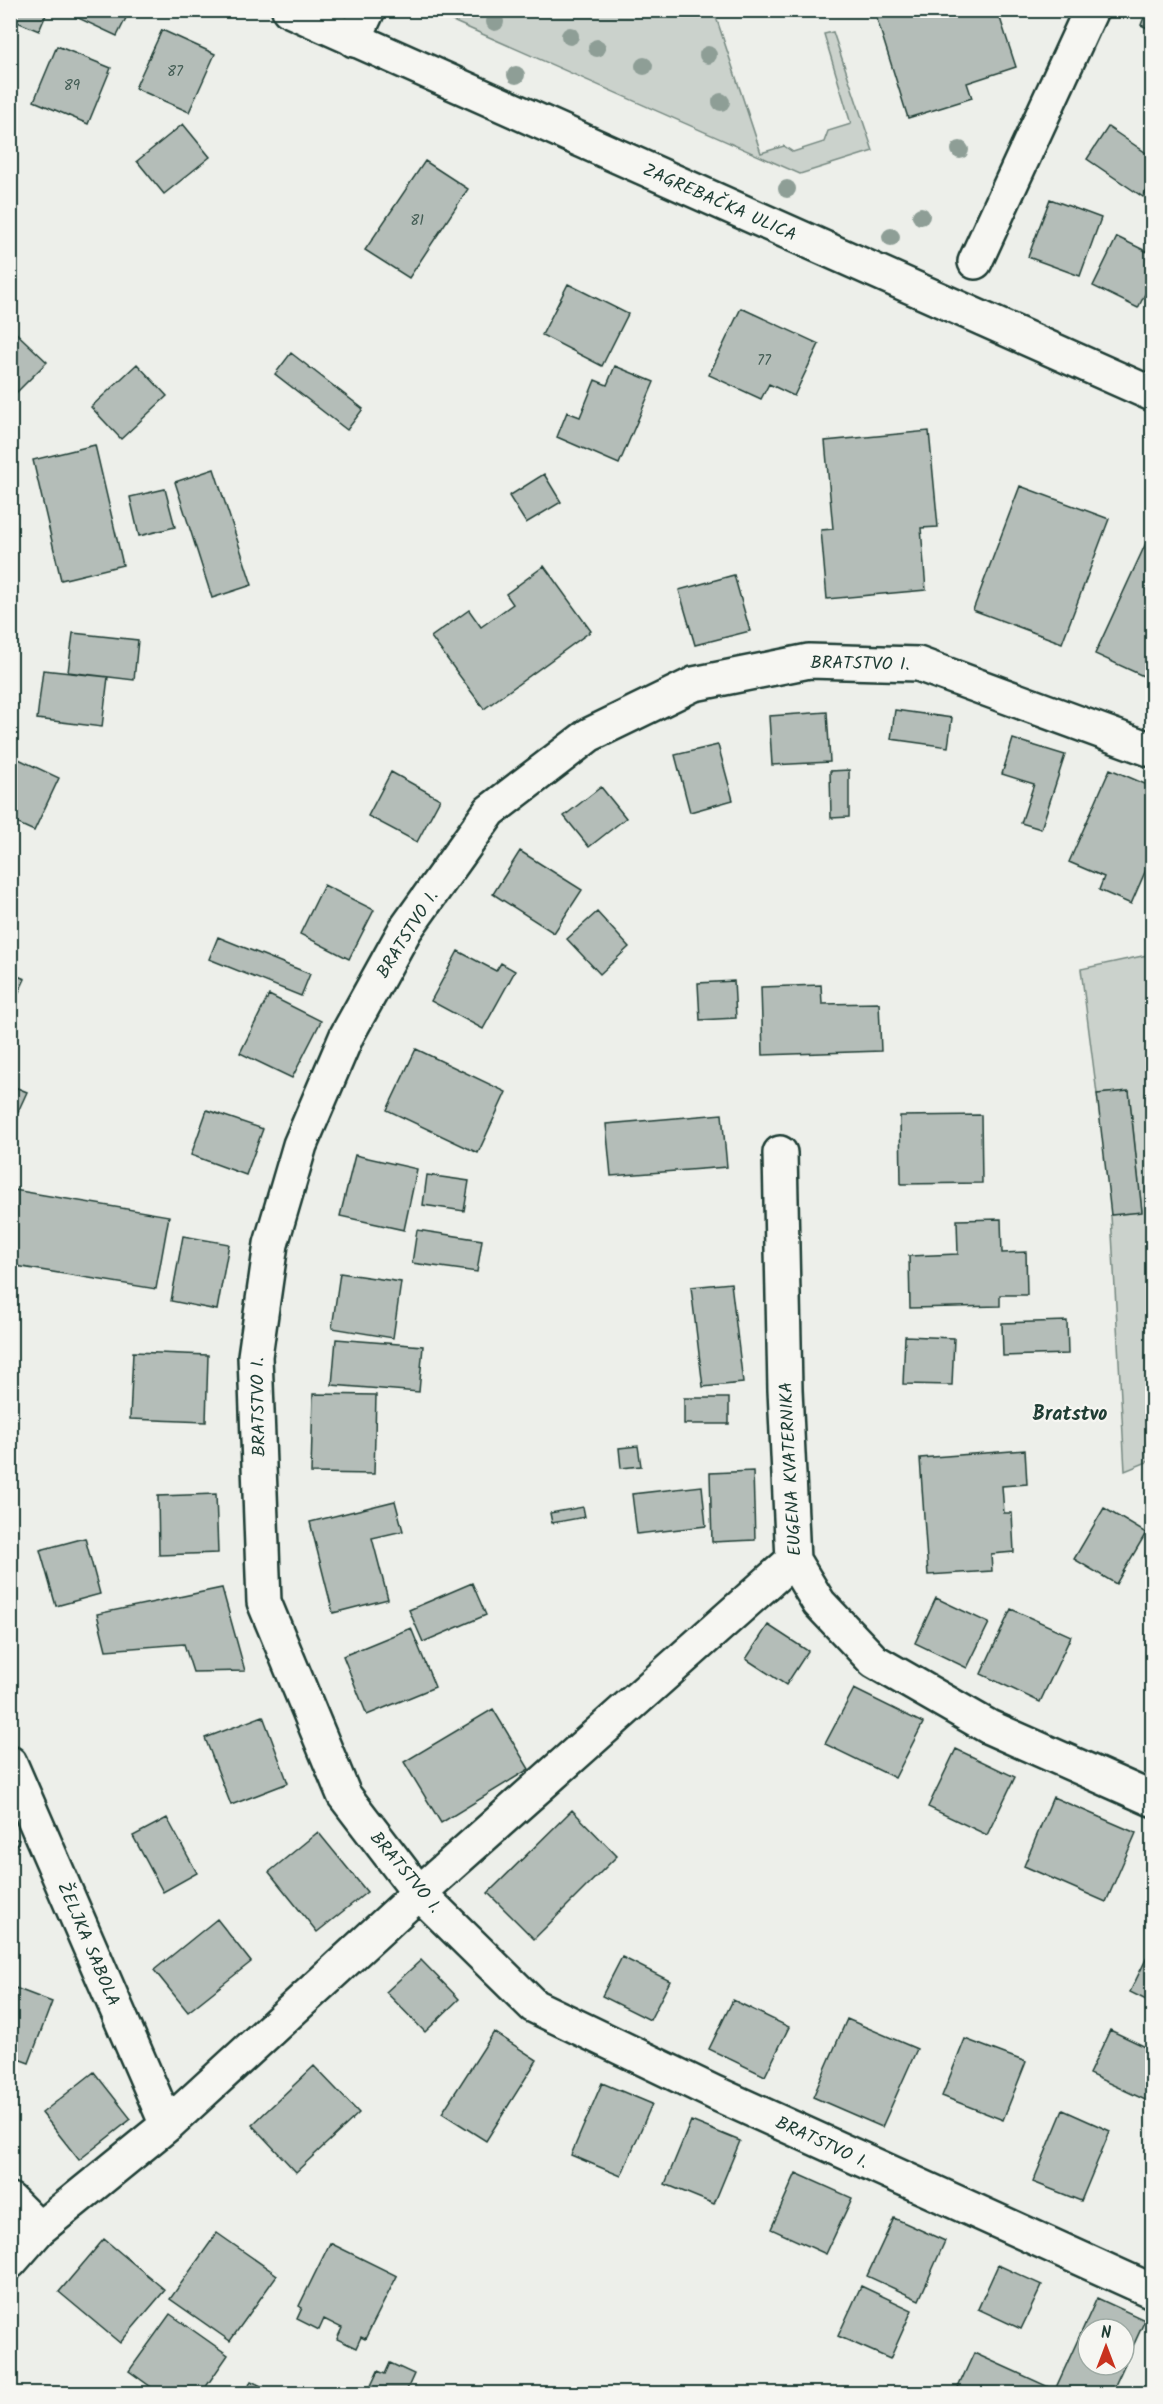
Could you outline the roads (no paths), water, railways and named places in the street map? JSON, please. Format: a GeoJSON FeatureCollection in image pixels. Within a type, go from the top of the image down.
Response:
{"type":"FeatureCollection","features":[{"type":"Feature","properties":{"kind":"street","name":"ZAGREBAČKA ULICA"},"geometry":{"type":"LineString","coordinates":[[289,10],[1152,394]]}},
{"type":"Feature","properties":{"kind":"street"},"geometry":{"type":"LineString","coordinates":[[354,40],[368,10]]}},
{"type":"Feature","properties":{"kind":"street"},"geometry":{"type":"LineString","coordinates":[[975,262],[1091,10]]}},
{"type":"Feature","properties":{"kind":"street","name":"BRATSTVO I."},"geometry":{"type":"LineString","coordinates":[[1152,750],[918,664],[809,661],[694,684],[589,735],[490,811],[405,930],[347,1035],[300,1145],[271,1244],[255,1356],[264,1602],[344,1795],[419,1893],[534,2006],[715,2093],[1152,2291]]}},
{"type":"Feature","properties":{"kind":"street","name":"EUGENA KVATERNIKA"},"geometry":{"type":"LineString","coordinates":[[780,1152],[785,1390],[793,1560],[819,1603],[874,1661],[989,1727],[1152,1799]]}},
{"type":"Feature","properties":{"kind":"street"},"geometry":{"type":"LineString","coordinates":[[10,2262],[39,2229],[167,2125],[419,1893],[793,1560]]}},
{"type":"Feature","properties":{"kind":"street","name":"ŽELJKA SABOLA"},"geometry":{"type":"LineString","coordinates":[[10,1763],[167,2125]]}},
{"type":"Feature","properties":{"kind":"street"},"geometry":{"type":"LineString","coordinates":[[10,2200],[39,2229]]}},
{"type":"Feature","properties":{"kind":"district","name":"Bratstvo"},"geometry":{"type":"Point","coordinates":[1070,1413]}}]}
